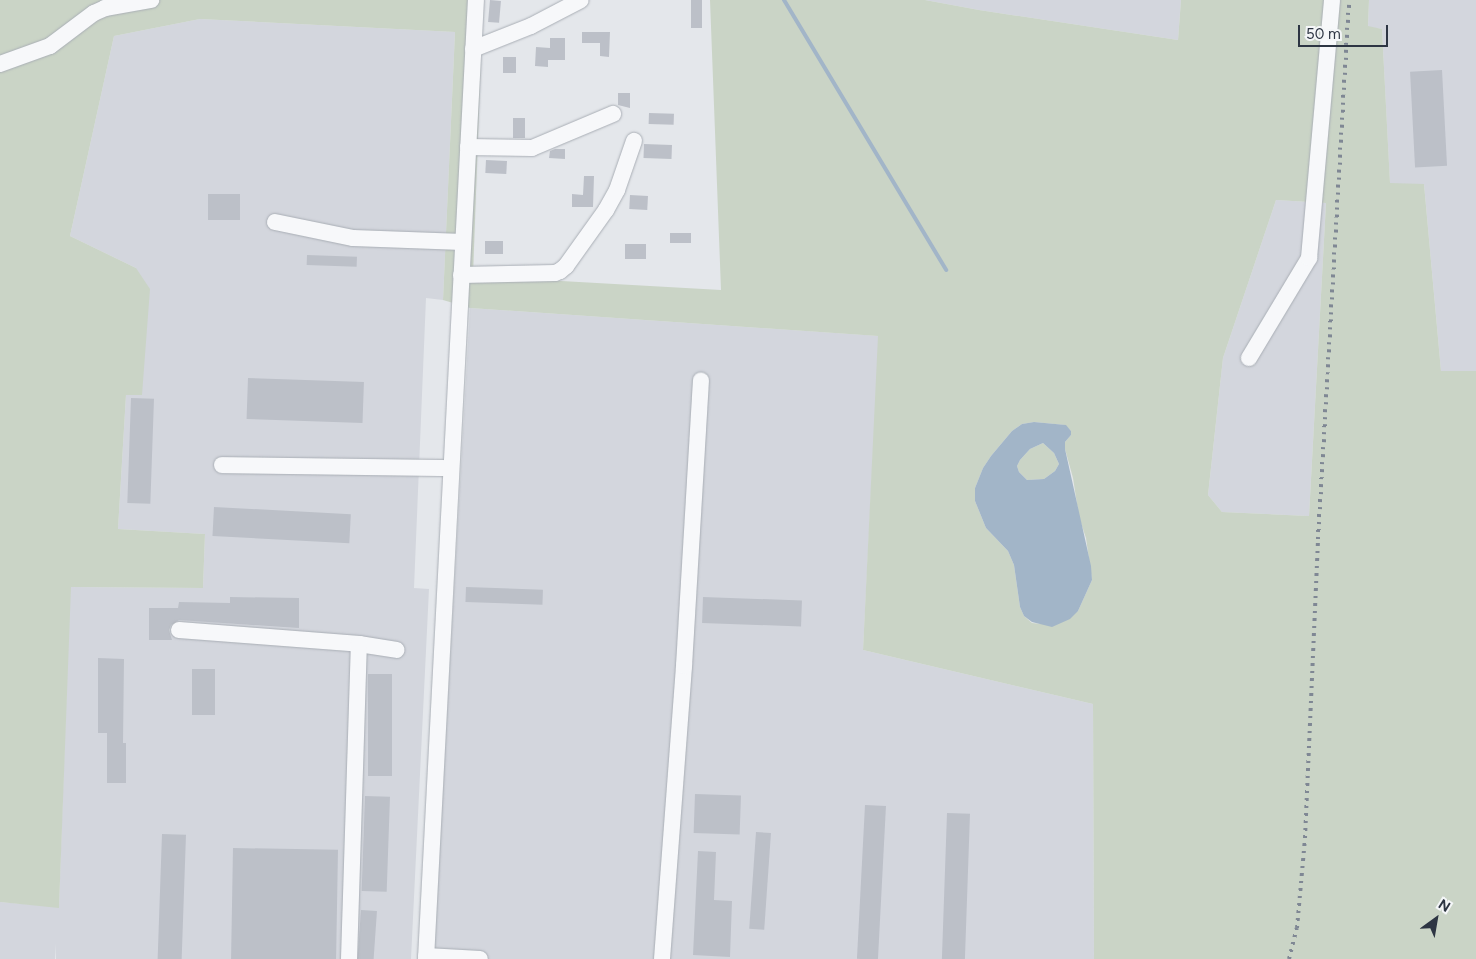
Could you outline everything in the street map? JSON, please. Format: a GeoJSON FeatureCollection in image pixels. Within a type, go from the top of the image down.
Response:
{"type":"FeatureCollection","features":[{"type":"Feature","properties":{"kind":"street"},"geometry":{"type":"LineString","coordinates":[[0,64],[50,46],[94,13],[105,8],[151,0]]}},
{"type":"Feature","properties":{"kind":"street"},"geometry":{"type":"LineString","coordinates":[[476,0],[426,957],[480,959]]}},
{"type":"Feature","properties":{"kind":"street"},"geometry":{"type":"LineString","coordinates":[[473,48],[531,26],[581,0]]}},
{"type":"Feature","properties":{"kind":"street"},"geometry":{"type":"LineString","coordinates":[[1249,358],[1309,258],[1332,0]]}},
{"type":"Feature","properties":{"kind":"street"},"geometry":{"type":"LineString","coordinates":[[468,148],[532,148],[613,114]]}},
{"type":"Feature","properties":{"kind":"street"},"geometry":{"type":"LineString","coordinates":[[461,275],[560,271],[566,266],[606,210],[617,190],[634,141]]}},
{"type":"Feature","properties":{"kind":"street"},"geometry":{"type":"LineString","coordinates":[[275,222],[353,238],[463,242]]}},
{"type":"Feature","properties":{"kind":"street"},"geometry":{"type":"LineString","coordinates":[[662,959],[684,666],[701,381]]}},
{"type":"Feature","properties":{"kind":"street"},"geometry":{"type":"LineString","coordinates":[[222,466],[451,468]]}},
{"type":"Feature","properties":{"kind":"street"},"geometry":{"type":"LineString","coordinates":[[179,630],[359,644],[397,650]]}},
{"type":"Feature","properties":{"kind":"street"},"geometry":{"type":"LineString","coordinates":[[349,959],[359,644]]}},
{"type":"Feature","properties":{"kind":"shaded area"},"geometry":{"type":"Polygon","coordinates":[[[925,0],[1181,0],[1178,40],[979,10],[925,0]]]}},
{"type":"Feature","properties":{"kind":"shaded area"},"geometry":{"type":"Polygon","coordinates":[[[1369,0],[1476,0],[1476,371],[1441,371],[1424,184],[1390,184],[1382,29],[1368,27],[1369,0]]]}},
{"type":"Feature","properties":{"kind":"shaded area"},"geometry":{"type":"Polygon","coordinates":[[[200,19],[455,32],[443,300],[426,298],[414,588],[429,589],[411,959],[56,959],[56,944],[55,959],[0,959],[0,902],[59,907],[70,587],[203,588],[205,534],[118,529],[126,395],[142,394],[136,268],[70,236],[114,36],[200,19]]]}},
{"type":"Feature","properties":{"kind":"shaded area"},"geometry":{"type":"Polygon","coordinates":[[[1276,200],[1326,203],[1309,516],[1222,512],[1208,495],[1223,358],[1276,200]]]}},
{"type":"Feature","properties":{"kind":"shaded area"},"geometry":{"type":"Polygon","coordinates":[[[470,308],[879,336],[863,650],[1093,704],[1094,959],[433,959],[470,308]]]}},
{"type":"Feature","properties":{"kind":"green space"},"geometry":{"type":"Polygon","coordinates":[[[0,0],[483,0],[473,276],[721,290],[710,0],[925,0],[1178,40],[1181,0],[1369,0],[1368,26],[1382,29],[1390,183],[1424,184],[1441,371],[1476,371],[1476,959],[1094,959],[1093,704],[863,650],[878,336],[470,308],[443,300],[455,32],[200,19],[114,36],[70,236],[136,268],[150,289],[142,395],[126,395],[118,529],[205,534],[203,588],[71,587],[59,908],[0,902],[0,0]],[[1276,200],[1223,358],[1208,495],[1222,512],[1309,516],[1326,203],[1276,200]],[[1034,422],[1022,424],[1012,431],[991,456],[983,468],[975,488],[975,501],[986,528],[1008,551],[1014,565],[1020,607],[1024,616],[1032,623],[1042,624],[1078,611],[1092,580],[1086,538],[1079,517],[1073,478],[1065,449],[1065,442],[1071,435],[1071,431],[1065,425],[1034,422]]]}},
{"type":"Feature","properties":{"kind":"green space"},"geometry":{"type":"Polygon","coordinates":[[[1043,443],[1054,453],[1059,464],[1055,471],[1044,479],[1027,480],[1019,472],[1017,466],[1030,449],[1043,443]]]}},
{"type":"Feature","properties":{"kind":"water"},"geometry":{"type":"Polygon","coordinates":[[[1034,422],[1066,425],[1071,431],[1071,435],[1065,442],[1065,449],[1091,566],[1092,580],[1078,611],[1070,619],[1052,627],[1032,622],[1024,616],[1020,607],[1014,565],[1008,551],[986,528],[975,501],[975,488],[983,468],[1012,431],[1022,424],[1034,422]],[[1043,443],[1030,449],[1017,466],[1019,472],[1027,480],[1044,479],[1055,471],[1059,464],[1054,453],[1043,443]]]}},
{"type":"Feature","properties":{"kind":"building"},"geometry":{"type":"Polygon","coordinates":[[[490,0],[501,1],[499,23],[488,22],[490,0]]]}},
{"type":"Feature","properties":{"kind":"building"},"geometry":{"type":"Polygon","coordinates":[[[691,0],[702,0],[702,28],[691,28],[691,0]]]}},
{"type":"Feature","properties":{"kind":"building"},"geometry":{"type":"Polygon","coordinates":[[[582,32],[610,32],[609,57],[600,56],[600,43],[582,43],[582,32]]]}},
{"type":"Feature","properties":{"kind":"building"},"geometry":{"type":"Polygon","coordinates":[[[550,38],[565,38],[565,60],[548,60],[548,67],[535,66],[536,47],[550,48],[550,38]]]}},
{"type":"Feature","properties":{"kind":"building"},"geometry":{"type":"Polygon","coordinates":[[[503,57],[516,57],[516,73],[503,73],[503,57]]]}},
{"type":"Feature","properties":{"kind":"building"},"geometry":{"type":"Polygon","coordinates":[[[1442,70],[1447,166],[1415,168],[1410,72],[1442,70]]]}},
{"type":"Feature","properties":{"kind":"building"},"geometry":{"type":"Polygon","coordinates":[[[618,93],[630,93],[630,108],[618,105],[618,93]]]}},
{"type":"Feature","properties":{"kind":"building"},"geometry":{"type":"Polygon","coordinates":[[[649,113],[674,114],[674,125],[649,124],[649,113]]]}},
{"type":"Feature","properties":{"kind":"building"},"geometry":{"type":"Polygon","coordinates":[[[513,118],[525,118],[525,138],[513,138],[513,118]]]}},
{"type":"Feature","properties":{"kind":"building"},"geometry":{"type":"Polygon","coordinates":[[[644,144],[672,145],[671,159],[644,158],[644,144]]]}},
{"type":"Feature","properties":{"kind":"building"},"geometry":{"type":"Polygon","coordinates":[[[565,149],[565,159],[549,158],[550,151],[565,149]]]}},
{"type":"Feature","properties":{"kind":"building"},"geometry":{"type":"Polygon","coordinates":[[[486,160],[507,161],[506,174],[485,173],[486,160]]]}},
{"type":"Feature","properties":{"kind":"building"},"geometry":{"type":"Polygon","coordinates":[[[584,176],[594,176],[593,207],[572,207],[572,194],[583,195],[584,176]]]}},
{"type":"Feature","properties":{"kind":"building"},"geometry":{"type":"Polygon","coordinates":[[[208,194],[240,194],[240,220],[208,220],[208,194]]]}},
{"type":"Feature","properties":{"kind":"building"},"geometry":{"type":"Polygon","coordinates":[[[630,195],[648,196],[647,210],[629,209],[630,195]]]}},
{"type":"Feature","properties":{"kind":"building"},"geometry":{"type":"Polygon","coordinates":[[[670,233],[691,233],[691,243],[670,243],[670,233]]]}},
{"type":"Feature","properties":{"kind":"building"},"geometry":{"type":"Polygon","coordinates":[[[485,241],[503,241],[503,254],[485,254],[485,241]]]}},
{"type":"Feature","properties":{"kind":"building"},"geometry":{"type":"Polygon","coordinates":[[[625,244],[646,244],[646,259],[625,259],[625,244]]]}},
{"type":"Feature","properties":{"kind":"building"},"geometry":{"type":"Polygon","coordinates":[[[307,255],[357,257],[357,267],[307,265],[307,255]]]}},
{"type":"Feature","properties":{"kind":"building"},"geometry":{"type":"Polygon","coordinates":[[[248,378],[364,382],[362,423],[247,419],[248,378]]]}},
{"type":"Feature","properties":{"kind":"building"},"geometry":{"type":"Polygon","coordinates":[[[131,398],[154,399],[150,504],[127,503],[131,398]]]}},
{"type":"Feature","properties":{"kind":"building"},"geometry":{"type":"Polygon","coordinates":[[[214,507],[351,514],[349,543],[212,536],[214,507]]]}},
{"type":"Feature","properties":{"kind":"building"},"geometry":{"type":"Polygon","coordinates":[[[466,587],[543,590],[542,605],[465,602],[466,587]]]}},
{"type":"Feature","properties":{"kind":"building"},"geometry":{"type":"Polygon","coordinates":[[[230,597],[299,598],[299,628],[179,620],[171,625],[169,630],[172,640],[149,640],[149,608],[178,608],[179,602],[230,603],[230,597]]]}},
{"type":"Feature","properties":{"kind":"building"},"geometry":{"type":"Polygon","coordinates":[[[703,597],[802,600],[801,626],[702,623],[703,597]]]}},
{"type":"Feature","properties":{"kind":"building"},"geometry":{"type":"Polygon","coordinates":[[[98,658],[124,659],[123,743],[126,743],[126,783],[107,783],[107,733],[98,733],[98,658]]]}},
{"type":"Feature","properties":{"kind":"building"},"geometry":{"type":"Polygon","coordinates":[[[192,669],[215,669],[215,715],[192,715],[192,669]]]}},
{"type":"Feature","properties":{"kind":"building"},"geometry":{"type":"Polygon","coordinates":[[[368,674],[392,674],[392,776],[368,776],[368,674]]]}},
{"type":"Feature","properties":{"kind":"building"},"geometry":{"type":"Polygon","coordinates":[[[695,794],[741,796],[740,835],[694,833],[695,794]]]}},
{"type":"Feature","properties":{"kind":"building"},"geometry":{"type":"Polygon","coordinates":[[[365,796],[390,797],[387,892],[362,891],[365,796]]]}},
{"type":"Feature","properties":{"kind":"building"},"geometry":{"type":"Polygon","coordinates":[[[865,805],[886,806],[878,959],[857,959],[865,805]]]}},
{"type":"Feature","properties":{"kind":"building"},"geometry":{"type":"Polygon","coordinates":[[[947,813],[970,814],[965,959],[942,959],[947,813]]]}},
{"type":"Feature","properties":{"kind":"building"},"geometry":{"type":"Polygon","coordinates":[[[756,832],[771,833],[764,930],[749,929],[756,832]]]}},
{"type":"Feature","properties":{"kind":"building"},"geometry":{"type":"Polygon","coordinates":[[[162,834],[186,835],[182,959],[158,959],[162,834]]]}},
{"type":"Feature","properties":{"kind":"building"},"geometry":{"type":"Polygon","coordinates":[[[233,848],[338,850],[336,959],[231,959],[233,848]]]}},
{"type":"Feature","properties":{"kind":"building"},"geometry":{"type":"Polygon","coordinates":[[[698,851],[716,852],[714,900],[732,901],[730,957],[693,955],[698,851]]]}},
{"type":"Feature","properties":{"kind":"building"},"geometry":{"type":"Polygon","coordinates":[[[361,910],[377,911],[374,959],[358,959],[361,910]]]}},
{"type":"Feature","properties":{"kind":"waterway"},"geometry":{"type":"LineString","coordinates":[[784,0],[946,270]]}},
{"type":"Feature","properties":{"kind":"railway"},"geometry":{"type":"LineString","coordinates":[[1289,959],[1297,928],[1305,838],[1318,539],[1349,0]]}}]}
